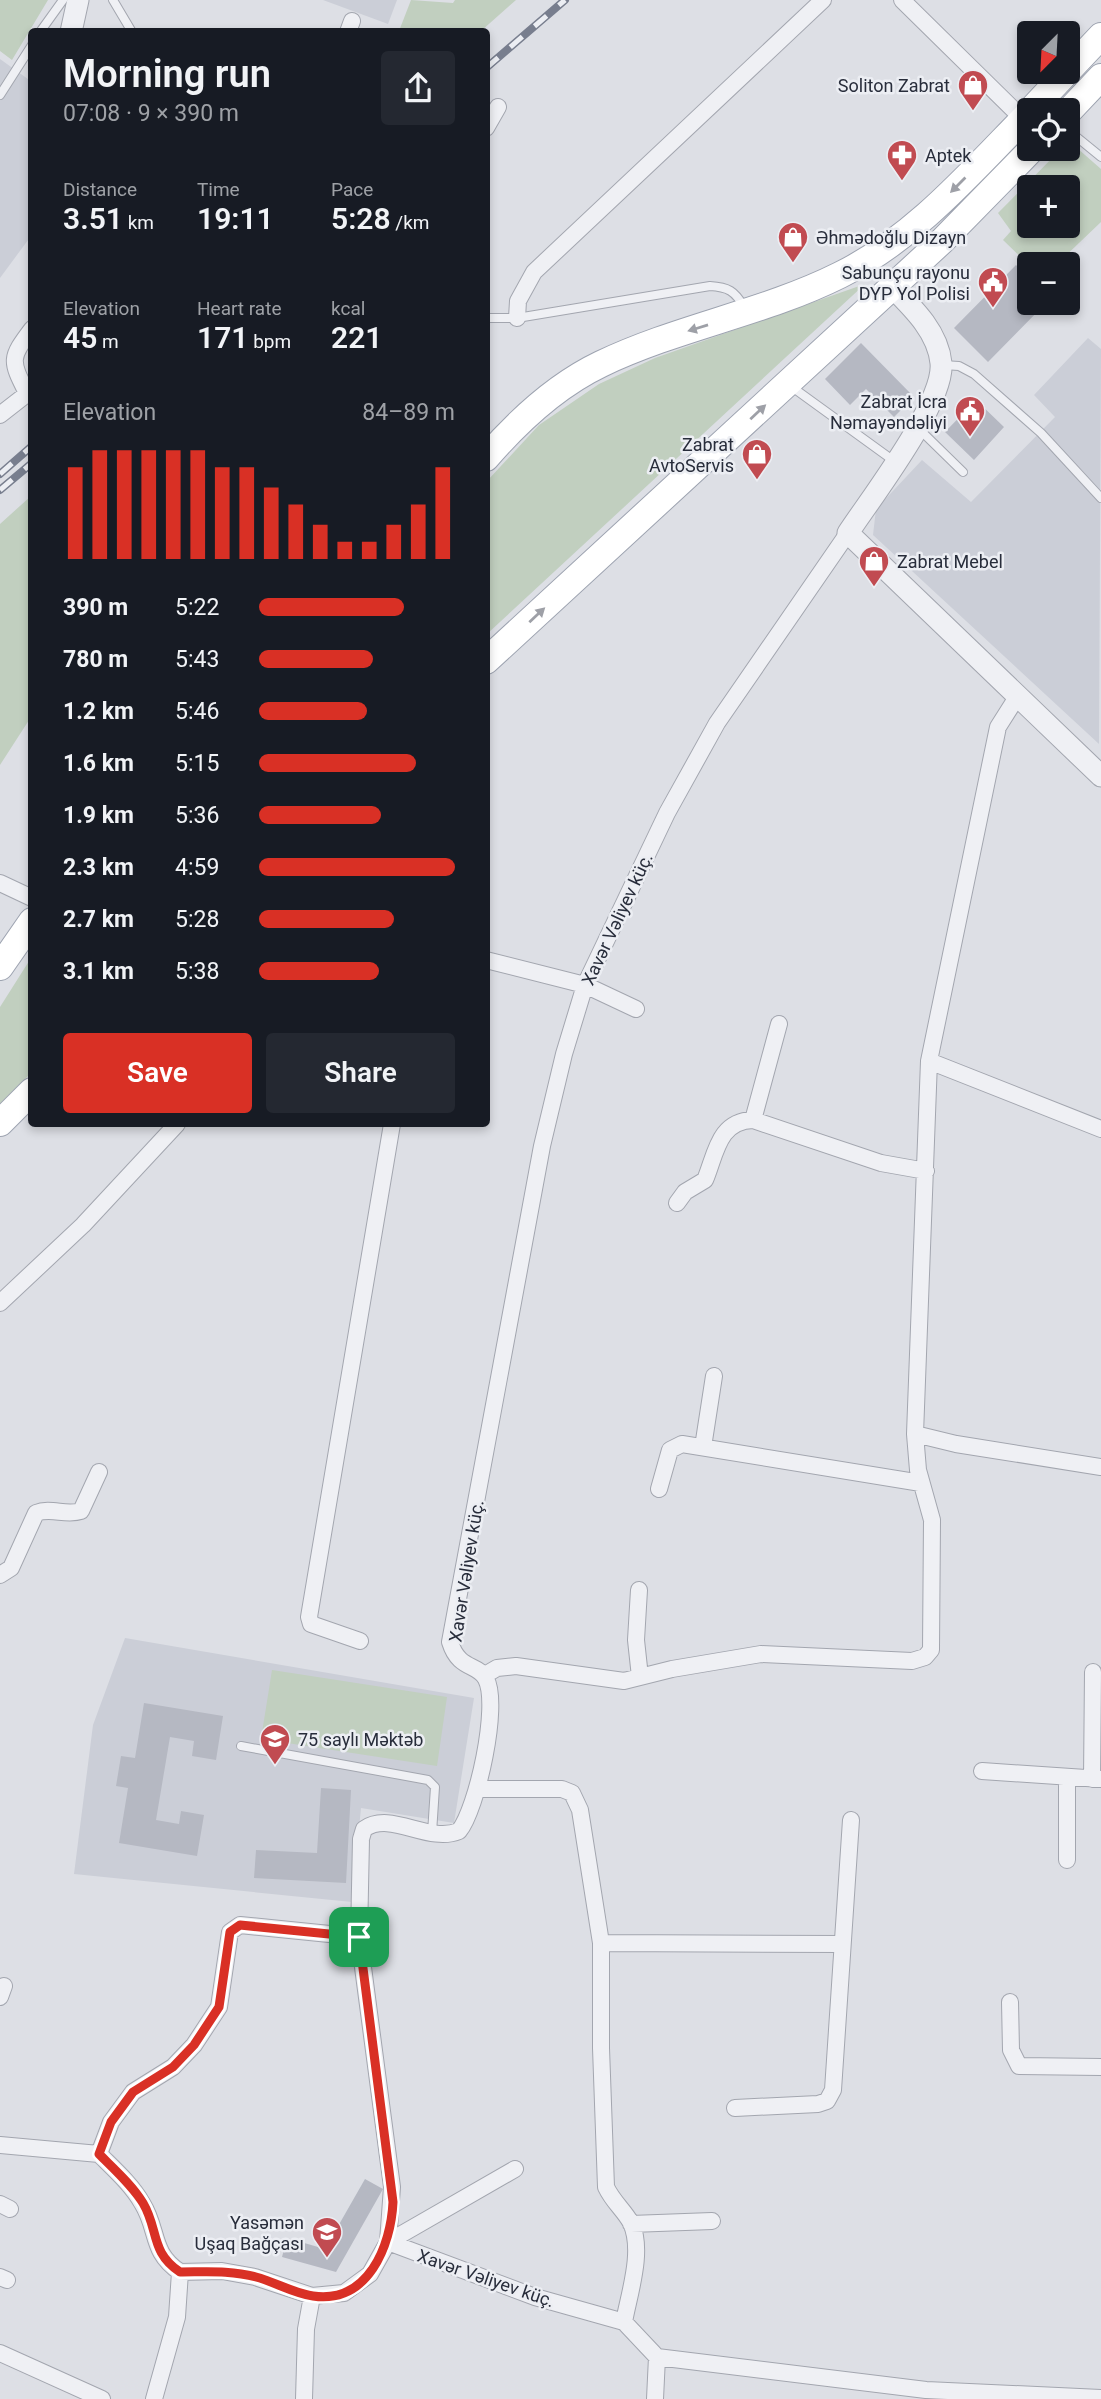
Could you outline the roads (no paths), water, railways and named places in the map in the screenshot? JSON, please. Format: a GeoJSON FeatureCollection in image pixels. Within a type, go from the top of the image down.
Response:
{"type":"FeatureCollection","features":[{"type":"Feature","properties":{"kind":"main road"},"geometry":{"type":"LineString","coordinates":[[1043,98],[1101,36]]}},
{"type":"Feature","properties":{"kind":"main road"},"geometry":{"type":"LineString","coordinates":[[1080,99],[1101,76]]}},
{"type":"Feature","properties":{"kind":"main road"},"geometry":{"type":"LineString","coordinates":[[490,454],[530,413],[598,365],[673,335],[747,313],[808,289],[870,259],[945,198],[1017,125]]}},
{"type":"Feature","properties":{"kind":"main road"},"geometry":{"type":"LineString","coordinates":[[490,657],[892,287],[1020,161]]}},
{"type":"Feature","properties":{"kind":"main road"},"geometry":{"type":"LineString","coordinates":[[0,967],[28,927]]}},
{"type":"Feature","properties":{"kind":"main road"},"geometry":{"type":"LineString","coordinates":[[0,1122],[28,1095]]}},
{"type":"Feature","properties":{"kind":"street"},"geometry":{"type":"LineString","coordinates":[[72,28],[80,0]]}},
{"type":"Feature","properties":{"kind":"street"},"geometry":{"type":"LineString","coordinates":[[80,0],[86,28]]}},
{"type":"Feature","properties":{"kind":"street"},"geometry":{"type":"LineString","coordinates":[[517,318],[518,301],[534,272],[823,0]]}},
{"type":"Feature","properties":{"kind":"street"},"geometry":{"type":"LineString","coordinates":[[902,0],[1017,104]]}},
{"type":"Feature","properties":{"kind":"street"},"geometry":{"type":"LineString","coordinates":[[490,121],[498,107]]}},
{"type":"Feature","properties":{"kind":"street"},"geometry":{"type":"LineString","coordinates":[[892,287],[924,322],[936,344],[942,365]]}},
{"type":"Feature","properties":{"kind":"street"},"geometry":{"type":"LineString","coordinates":[[28,335],[13,356],[14,367],[28,389]]}},
{"type":"Feature","properties":{"kind":"street","name":"Xavər Vəliyev küç."},"geometry":{"type":"LineString","coordinates":[[485,1675],[463,1665],[454,1654],[450,1642],[542,1146],[564,1054],[585,985],[667,813],[717,723],[848,534],[917,427],[937,389],[942,365]]}},
{"type":"Feature","properties":{"kind":"street"},"geometry":{"type":"LineString","coordinates":[[0,415],[28,392]]}},
{"type":"Feature","properties":{"kind":"street"},"geometry":{"type":"LineString","coordinates":[[848,534],[1101,776]]}},
{"type":"Feature","properties":{"kind":"street"},"geometry":{"type":"LineString","coordinates":[[0,2145],[99,2154],[141,2199],[150,2217],[160,2254],[180,2272],[222,2271],[255,2277],[312,2296],[333,2296],[356,2287],[370,2274],[388,2242],[392,2187],[359,1937],[364,1829],[382,1822],[444,1835],[458,1831],[477,1789],[491,1707],[490,1688],[485,1675],[497,1668],[516,1666],[612,1681],[761,1654],[912,1661],[925,1657],[931,1650],[932,1520],[921,1483],[915,1434],[929,1061],[998,727],[1017,697]]}},
{"type":"Feature","properties":{"kind":"street"},"geometry":{"type":"LineString","coordinates":[[0,883],[28,896]]}},
{"type":"Feature","properties":{"kind":"street"},"geometry":{"type":"LineString","coordinates":[[490,961],[585,985],[636,1009]]}},
{"type":"Feature","properties":{"kind":"street"},"geometry":{"type":"LineString","coordinates":[[753,1120],[779,1024]]}},
{"type":"Feature","properties":{"kind":"street"},"geometry":{"type":"LineString","coordinates":[[929,1061],[1101,1129]]}},
{"type":"Feature","properties":{"kind":"street"},"geometry":{"type":"LineString","coordinates":[[677,1203],[685,1192],[705,1180],[715,1150],[727,1128],[741,1120],[753,1120],[881,1163],[926,1171]]}},
{"type":"Feature","properties":{"kind":"street"},"geometry":{"type":"LineString","coordinates":[[0,1303],[83,1225],[174,1127]]}},
{"type":"Feature","properties":{"kind":"street"},"geometry":{"type":"LineString","coordinates":[[360,1641],[319,1629],[311,1624],[309,1617],[391,1127]]}},
{"type":"Feature","properties":{"kind":"street"},"geometry":{"type":"LineString","coordinates":[[703,1447],[714,1376]]}},
{"type":"Feature","properties":{"kind":"street"},"geometry":{"type":"LineString","coordinates":[[915,1434],[956,1444],[1101,1463]]}},
{"type":"Feature","properties":{"kind":"street"},"geometry":{"type":"LineString","coordinates":[[659,1489],[670,1450],[682,1444],[921,1483]]}},
{"type":"Feature","properties":{"kind":"street"},"geometry":{"type":"LineString","coordinates":[[0,1575],[11,1568],[36,1513],[44,1510],[72,1514],[81,1511],[99,1472]]}},
{"type":"Feature","properties":{"kind":"street"},"geometry":{"type":"LineString","coordinates":[[639,1590],[636,1649],[640,1677]]}},
{"type":"Feature","properties":{"kind":"street"},"geometry":{"type":"LineString","coordinates":[[982,1771],[1097,1779],[1093,1672]]}},
{"type":"Feature","properties":{"kind":"street"},"geometry":{"type":"LineString","coordinates":[[1067,1860],[1068,1779]]}},
{"type":"Feature","properties":{"kind":"street"},"geometry":{"type":"LineString","coordinates":[[477,1789],[562,1789],[572,1793],[580,1810],[601,1943],[601,2048],[606,2187],[613,2203],[631,2224],[635,2261],[624,2322],[657,2357],[925,2395],[1101,2398]]}},
{"type":"Feature","properties":{"kind":"street"},"geometry":{"type":"LineString","coordinates":[[735,2108],[818,2104],[827,2101],[833,2090],[851,1820]]}},
{"type":"Feature","properties":{"kind":"street"},"geometry":{"type":"LineString","coordinates":[[99,2154],[111,2122],[133,2092],[173,2067],[194,2045],[219,2007],[230,1932],[240,1925],[359,1937]]}},
{"type":"Feature","properties":{"kind":"street"},"geometry":{"type":"LineString","coordinates":[[601,1943],[842,1944]]}},
{"type":"Feature","properties":{"kind":"street"},"geometry":{"type":"LineString","coordinates":[[1010,2002],[1011,2050],[1019,2066],[1101,2067]]}},
{"type":"Feature","properties":{"kind":"street"},"geometry":{"type":"LineString","coordinates":[[388,2242],[515,2169]]}},
{"type":"Feature","properties":{"kind":"street"},"geometry":{"type":"LineString","coordinates":[[631,2224],[712,2221]]}},
{"type":"Feature","properties":{"kind":"street","name":"Xavər Vəliyev küç."},"geometry":{"type":"LineString","coordinates":[[388,2242],[523,2293],[624,2322]]}},
{"type":"Feature","properties":{"kind":"street"},"geometry":{"type":"LineString","coordinates":[[154,2399],[177,2317],[180,2272]]}},
{"type":"Feature","properties":{"kind":"street"},"geometry":{"type":"LineString","coordinates":[[307,2398],[306,2329],[312,2296]]}},
{"type":"Feature","properties":{"kind":"street"},"geometry":{"type":"LineString","coordinates":[[0,2353],[102,2399]]}},
{"type":"Feature","properties":{"kind":"street"},"geometry":{"type":"LineString","coordinates":[[655,2399],[657,2357]]}},
{"type":"Feature","properties":{"kind":"lane"},"geometry":{"type":"LineString","coordinates":[[43,28],[63,0]]}},
{"type":"Feature","properties":{"kind":"lane"},"geometry":{"type":"LineString","coordinates":[[113,0],[130,28]]}},
{"type":"Feature","properties":{"kind":"lane"},"geometry":{"type":"LineString","coordinates":[[0,95],[28,51]]}},
{"type":"Feature","properties":{"kind":"lane"},"geometry":{"type":"LineString","coordinates":[[1080,140],[1101,157]]}},
{"type":"Feature","properties":{"kind":"lane"},"geometry":{"type":"LineString","coordinates":[[490,317],[517,318],[710,286],[725,287],[732,291],[747,313]]}},
{"type":"Feature","properties":{"kind":"lane"},"geometry":{"type":"LineString","coordinates":[[942,365],[959,366],[974,374],[1041,433],[1101,498]]}},
{"type":"Feature","properties":{"kind":"lane"},"geometry":{"type":"LineString","coordinates":[[788,384],[894,461]]}},
{"type":"Feature","properties":{"kind":"lane"},"geometry":{"type":"LineString","coordinates":[[917,427],[963,472]]}},
{"type":"Feature","properties":{"kind":"lane"},"geometry":{"type":"LineString","coordinates":[[241,1746],[428,1780],[435,1787],[432,1833]]}},
{"type":"Feature","properties":{"kind":"railway"},"geometry":{"type":"LineString","coordinates":[[490,65],[565,0]]}},
{"type":"Feature","properties":{"kind":"railway"},"geometry":{"type":"LineString","coordinates":[[0,474],[28,450]]}},
{"type":"Feature","properties":{"kind":"railway"},"geometry":{"type":"LineString","coordinates":[[0,490],[28,466]]}},
{"type":"Feature","properties":{"kind":"place","name":"Soliton Zabrat"},"geometry":{"type":"Point","coordinates":[973,112]}},
{"type":"Feature","properties":{"kind":"place","name":"Aptek"},"geometry":{"type":"Point","coordinates":[902,182]}},
{"type":"Feature","properties":{"kind":"place","name":"Əhmədoğlu Dizayn"},"geometry":{"type":"Point","coordinates":[793,264]}},
{"type":"Feature","properties":{"kind":"place","name":"Sabunçu rayonu DYP Yol Polisi"},"geometry":{"type":"Point","coordinates":[993,309]}},
{"type":"Feature","properties":{"kind":"place","name":"Zabrat İcra Nəmayəndəliyi"},"geometry":{"type":"Point","coordinates":[970,438]}},
{"type":"Feature","properties":{"kind":"place","name":"Zabrat AvtoServis"},"geometry":{"type":"Point","coordinates":[757,481]}},
{"type":"Feature","properties":{"kind":"place","name":"Zabrat Mebel"},"geometry":{"type":"Point","coordinates":[874,588]}},
{"type":"Feature","properties":{"kind":"place","name":"75 saylı Məktəb"},"geometry":{"type":"Point","coordinates":[275,1766]}},
{"type":"Feature","properties":{"kind":"place","name":"Yasəmən Uşaq Bağçası"},"geometry":{"type":"Point","coordinates":[327,2259]}}]}
